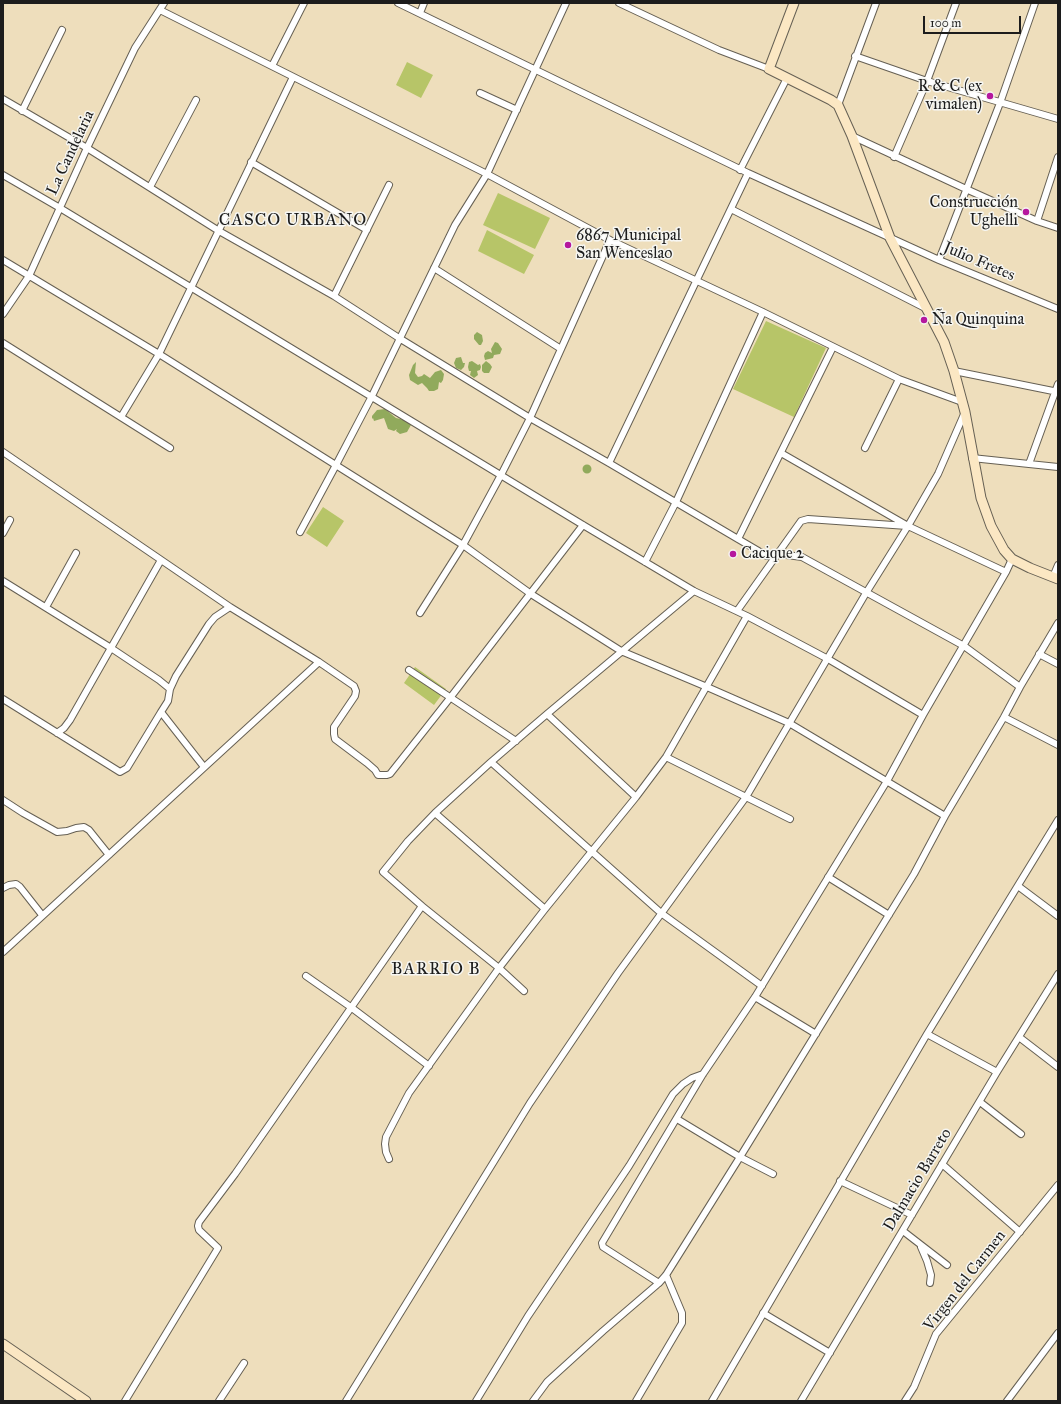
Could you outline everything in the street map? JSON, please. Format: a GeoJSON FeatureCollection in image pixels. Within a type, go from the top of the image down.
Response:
{"type":"FeatureCollection","features":[{"type":"Feature","properties":{"kind":"main road"},"geometry":{"type":"LineString","coordinates":[[794,3],[769,69],[838,105],[852,136],[890,238],[944,342],[954,371],[965,412],[972,458],[981,498],[991,526],[1004,550],[1012,559],[1056,578]]}},
{"type":"Feature","properties":{"kind":"main road"},"geometry":{"type":"LineString","coordinates":[[3,1344],[86,1401]]}},
{"type":"Feature","properties":{"kind":"street","name":"La Candelaria"},"geometry":{"type":"LineString","coordinates":[[3,314],[29,276],[87,148],[135,48],[164,3]]}},
{"type":"Feature","properties":{"kind":"street"},"geometry":{"type":"LineString","coordinates":[[272,66],[304,3]]}},
{"type":"Feature","properties":{"kind":"street","name":"Julio Fretes"},"geometry":{"type":"LineString","coordinates":[[398,3],[740,170],[939,260],[1058,309]]}},
{"type":"Feature","properties":{"kind":"street"},"geometry":{"type":"LineString","coordinates":[[420,13],[424,3]]}},
{"type":"Feature","properties":{"kind":"street"},"geometry":{"type":"LineString","coordinates":[[300,532],[371,398],[455,225],[487,174],[566,3]]}},
{"type":"Feature","properties":{"kind":"street"},"geometry":{"type":"LineString","coordinates":[[620,3],[719,50],[769,69]]}},
{"type":"Feature","properties":{"kind":"street"},"geometry":{"type":"LineString","coordinates":[[838,105],[876,3]]}},
{"type":"Feature","properties":{"kind":"street"},"geometry":{"type":"LineString","coordinates":[[894,157],[927,81],[956,3]]}},
{"type":"Feature","properties":{"kind":"street"},"geometry":{"type":"LineString","coordinates":[[939,260],[1000,103],[1035,3]]}},
{"type":"Feature","properties":{"kind":"street"},"geometry":{"type":"LineString","coordinates":[[160,10],[487,174],[610,240],[763,312],[899,379],[962,402]]}},
{"type":"Feature","properties":{"kind":"street"},"geometry":{"type":"LineString","coordinates":[[22,111],[62,30]]}},
{"type":"Feature","properties":{"kind":"street"},"geometry":{"type":"LineString","coordinates":[[855,56],[927,81],[1058,119]]}},
{"type":"Feature","properties":{"kind":"street"},"geometry":{"type":"LineString","coordinates":[[122,417],[159,354],[293,78]]}},
{"type":"Feature","properties":{"kind":"street"},"geometry":{"type":"LineString","coordinates":[[740,170],[787,78]]}},
{"type":"Feature","properties":{"kind":"street"},"geometry":{"type":"LineString","coordinates":[[480,92],[517,110]]}},
{"type":"Feature","properties":{"kind":"street"},"geometry":{"type":"LineString","coordinates":[[3,100],[87,148],[219,231],[334,296],[399,338],[530,418],[767,556],[779,554],[802,557],[964,646],[1020,687]]}},
{"type":"Feature","properties":{"kind":"street"},"geometry":{"type":"LineString","coordinates":[[150,187],[196,100]]}},
{"type":"Feature","properties":{"kind":"street"},"geometry":{"type":"LineString","coordinates":[[852,136],[894,157],[1037,221],[1058,228]]}},
{"type":"Feature","properties":{"kind":"street"},"geometry":{"type":"LineString","coordinates":[[1037,221],[1058,157]]}},
{"type":"Feature","properties":{"kind":"street"},"geometry":{"type":"LineString","coordinates":[[252,162],[367,230]]}},
{"type":"Feature","properties":{"kind":"street"},"geometry":{"type":"LineString","coordinates":[[609,463],[748,173]]}},
{"type":"Feature","properties":{"kind":"street"},"geometry":{"type":"LineString","coordinates":[[3,175],[60,208],[371,398],[694,591],[747,616],[828,659],[923,715]]}},
{"type":"Feature","properties":{"kind":"street"},"geometry":{"type":"LineString","coordinates":[[334,296],[389,185]]}},
{"type":"Feature","properties":{"kind":"street"},"geometry":{"type":"LineString","coordinates":[[731,209],[928,310]]}},
{"type":"Feature","properties":{"kind":"street"},"geometry":{"type":"LineString","coordinates":[[420,613],[463,545],[501,475],[530,418],[610,240]]}},
{"type":"Feature","properties":{"kind":"street"},"geometry":{"type":"LineString","coordinates":[[3,260],[159,354],[463,545],[530,594],[620,652],[707,687],[789,723],[945,816]]}},
{"type":"Feature","properties":{"kind":"street"},"geometry":{"type":"LineString","coordinates":[[434,268],[561,349]]}},
{"type":"Feature","properties":{"kind":"street"},"geometry":{"type":"LineString","coordinates":[[645,562],[676,502],[763,312]]}},
{"type":"Feature","properties":{"kind":"street"},"geometry":{"type":"LineString","coordinates":[[3,343],[170,448]]}},
{"type":"Feature","properties":{"kind":"street"},"geometry":{"type":"LineString","coordinates":[[738,539],[833,347]]}},
{"type":"Feature","properties":{"kind":"street"},"geometry":{"type":"LineString","coordinates":[[954,371],[1057,392]]}},
{"type":"Feature","properties":{"kind":"street"},"geometry":{"type":"LineString","coordinates":[[865,448],[899,379]]}},
{"type":"Feature","properties":{"kind":"street"},"geometry":{"type":"LineString","coordinates":[[1029,464],[1057,392],[1058,384]]}},
{"type":"Feature","properties":{"kind":"street"},"geometry":{"type":"LineString","coordinates":[[346,1401],[530,1103],[661,913],[746,797],[938,474],[965,412]]}},
{"type":"Feature","properties":{"kind":"street"},"geometry":{"type":"LineString","coordinates":[[3,452],[230,607],[319,662],[354,686],[356,691],[355,696],[334,728],[335,738],[367,763],[378,775],[383,776],[390,774],[583,525]]}},
{"type":"Feature","properties":{"kind":"street"},"geometry":{"type":"LineString","coordinates":[[781,453],[908,526],[1006,572]]}},
{"type":"Feature","properties":{"kind":"street"},"geometry":{"type":"LineString","coordinates":[[972,458],[1058,467]]}},
{"type":"Feature","properties":{"kind":"street"},"geometry":{"type":"LineString","coordinates":[[737,611],[801,521],[808,519],[908,526]]}},
{"type":"Feature","properties":{"kind":"street"},"geometry":{"type":"LineString","coordinates":[[3,533],[10,520]]}},
{"type":"Feature","properties":{"kind":"street"},"geometry":{"type":"LineString","coordinates":[[46,607],[76,553]]}},
{"type":"Feature","properties":{"kind":"street"},"geometry":{"type":"LineString","coordinates":[[659,1283],[603,1247],[602,1243],[703,1074],[762,986],[887,781],[1012,559]]}},
{"type":"Feature","properties":{"kind":"street"},"geometry":{"type":"LineString","coordinates":[[57,733],[64,728],[70,720],[90,681],[162,560]]}},
{"type":"Feature","properties":{"kind":"street"},"geometry":{"type":"LineString","coordinates":[[1056,578],[1058,565]]}},
{"type":"Feature","properties":{"kind":"street"},"geometry":{"type":"LineString","coordinates":[[3,581],[111,648],[170,689]]}},
{"type":"Feature","properties":{"kind":"street"},"geometry":{"type":"LineString","coordinates":[[524,991],[499,968],[422,906],[383,872],[408,841],[435,813],[491,762],[694,591]]}},
{"type":"Feature","properties":{"kind":"street"},"geometry":{"type":"LineString","coordinates":[[3,699],[120,772],[127,768],[168,701],[170,689],[176,676],[209,624],[215,617],[230,607]]}},
{"type":"Feature","properties":{"kind":"street"},"geometry":{"type":"LineString","coordinates":[[389,1159],[385,1144],[389,1129],[409,1093],[499,968],[666,758],[747,616]]}},
{"type":"Feature","properties":{"kind":"street"},"geometry":{"type":"LineString","coordinates":[[533,1401],[547,1382],[659,1283],[666,1275],[914,874],[945,816],[1058,623]]}},
{"type":"Feature","properties":{"kind":"street"},"geometry":{"type":"LineString","coordinates":[[1039,654],[1058,664]]}},
{"type":"Feature","properties":{"kind":"street"},"geometry":{"type":"LineString","coordinates":[[3,952],[319,662]]}},
{"type":"Feature","properties":{"kind":"street"},"geometry":{"type":"LineString","coordinates":[[409,670],[516,740]]}},
{"type":"Feature","properties":{"kind":"street"},"geometry":{"type":"LineString","coordinates":[[161,712],[204,767]]}},
{"type":"Feature","properties":{"kind":"street"},"geometry":{"type":"LineString","coordinates":[[547,714],[636,797]]}},
{"type":"Feature","properties":{"kind":"street"},"geometry":{"type":"LineString","coordinates":[[1004,717],[1058,745]]}},
{"type":"Feature","properties":{"kind":"street"},"geometry":{"type":"LineString","coordinates":[[666,758],[790,819]]}},
{"type":"Feature","properties":{"kind":"street"},"geometry":{"type":"LineString","coordinates":[[491,762],[661,913],[762,986]]}},
{"type":"Feature","properties":{"kind":"street"},"geometry":{"type":"LineString","coordinates":[[3,800],[57,832],[84,827],[109,855]]}},
{"type":"Feature","properties":{"kind":"street"},"geometry":{"type":"LineString","coordinates":[[435,813],[545,909]]}},
{"type":"Feature","properties":{"kind":"street"},"geometry":{"type":"LineString","coordinates":[[712,1401],[927,1034],[1058,820]]}},
{"type":"Feature","properties":{"kind":"street"},"geometry":{"type":"LineString","coordinates":[[828,877],[889,915]]}},
{"type":"Feature","properties":{"kind":"street"},"geometry":{"type":"LineString","coordinates":[[3,888],[16,884],[42,915]]}},
{"type":"Feature","properties":{"kind":"street"},"geometry":{"type":"LineString","coordinates":[[1018,886],[1058,916]]}},
{"type":"Feature","properties":{"kind":"street"},"geometry":{"type":"LineString","coordinates":[[125,1401],[218,1248],[199,1230],[199,1222],[235,1174],[422,906]]}},
{"type":"Feature","properties":{"kind":"street","name":"Dalmacio Barreto"},"geometry":{"type":"LineString","coordinates":[[802,1401],[942,1164],[1058,974]]}},
{"type":"Feature","properties":{"kind":"street"},"geometry":{"type":"LineString","coordinates":[[306,976],[352,1008],[429,1066]]}},
{"type":"Feature","properties":{"kind":"street"},"geometry":{"type":"LineString","coordinates":[[755,997],[816,1034]]}},
{"type":"Feature","properties":{"kind":"street"},"geometry":{"type":"LineString","coordinates":[[927,1034],[998,1072]]}},
{"type":"Feature","properties":{"kind":"street"},"geometry":{"type":"LineString","coordinates":[[1019,1037],[1058,1067]]}},
{"type":"Feature","properties":{"kind":"street"},"geometry":{"type":"LineString","coordinates":[[476,1401],[528,1316],[629,1166],[673,1094],[683,1084],[692,1078],[703,1074]]}},
{"type":"Feature","properties":{"kind":"street"},"geometry":{"type":"LineString","coordinates":[[980,1102],[1021,1134]]}},
{"type":"Feature","properties":{"kind":"street"},"geometry":{"type":"LineString","coordinates":[[677,1119],[740,1157],[773,1174]]}},
{"type":"Feature","properties":{"kind":"street"},"geometry":{"type":"LineString","coordinates":[[942,1164],[1020,1232]]}},
{"type":"Feature","properties":{"kind":"street"},"geometry":{"type":"LineString","coordinates":[[840,1181],[912,1215]]}},
{"type":"Feature","properties":{"kind":"street","name":"Virgen del Carmen"},"geometry":{"type":"LineString","coordinates":[[905,1401],[914,1387],[936,1334],[1058,1185]]}},
{"type":"Feature","properties":{"kind":"street"},"geometry":{"type":"LineString","coordinates":[[903,1232],[947,1265]]}},
{"type":"Feature","properties":{"kind":"street"},"geometry":{"type":"LineString","coordinates":[[920,1245],[927,1260],[930,1283]]}},
{"type":"Feature","properties":{"kind":"street"},"geometry":{"type":"LineString","coordinates":[[636,1401],[682,1323],[682,1313],[666,1275]]}},
{"type":"Feature","properties":{"kind":"street"},"geometry":{"type":"LineString","coordinates":[[763,1313],[830,1352]]}},
{"type":"Feature","properties":{"kind":"street"},"geometry":{"type":"LineString","coordinates":[[1007,1401],[1058,1333]]}},
{"type":"Feature","properties":{"kind":"street"},"geometry":{"type":"LineString","coordinates":[[219,1401],[244,1363]]}},
{"type":"Feature","properties":{"kind":"green space"},"geometry":{"type":"Polygon","coordinates":[[[407,62],[433,75],[421,98],[396,85],[407,62]]]}},
{"type":"Feature","properties":{"kind":"green space"},"geometry":{"type":"Polygon","coordinates":[[[498,193],[550,218],[535,249],[483,225],[498,193]]]}},
{"type":"Feature","properties":{"kind":"green space"},"geometry":{"type":"Polygon","coordinates":[[[487,230],[534,255],[524,274],[478,251],[487,230]]]}},
{"type":"Feature","properties":{"kind":"green space"},"geometry":{"type":"Polygon","coordinates":[[[766,321],[826,348],[794,417],[733,389],[766,321]]]}},
{"type":"Feature","properties":{"kind":"green space"},"geometry":{"type":"Polygon","coordinates":[[[477,332],[482,335],[483,341],[481,345],[479,345],[474,339],[474,335],[477,332]]]}},
{"type":"Feature","properties":{"kind":"green space"},"geometry":{"type":"Polygon","coordinates":[[[495,342],[498,343],[502,349],[500,354],[494,355],[493,358],[485,360],[485,353],[488,351],[492,353],[491,349],[495,342]]]}},
{"type":"Feature","properties":{"kind":"green space"},"geometry":{"type":"Polygon","coordinates":[[[461,357],[463,363],[465,363],[461,370],[456,368],[454,363],[456,358],[461,357]]]}},
{"type":"Feature","properties":{"kind":"green space"},"geometry":{"type":"Polygon","coordinates":[[[472,361],[478,365],[480,364],[481,367],[480,370],[477,371],[478,375],[474,378],[470,375],[471,371],[469,371],[468,367],[469,362],[472,361]]]}},
{"type":"Feature","properties":{"kind":"green space"},"geometry":{"type":"Polygon","coordinates":[[[486,361],[492,367],[489,373],[484,373],[482,371],[482,365],[486,361]]]}},
{"type":"Feature","properties":{"kind":"green space"},"geometry":{"type":"Polygon","coordinates":[[[416,362],[415,373],[418,377],[424,374],[430,378],[435,372],[441,370],[444,374],[443,380],[441,383],[439,382],[438,389],[429,391],[422,383],[418,385],[410,380],[409,375],[413,365],[416,362]]]}},
{"type":"Feature","properties":{"kind":"green space"},"geometry":{"type":"Polygon","coordinates":[[[385,409],[396,418],[409,421],[411,425],[407,432],[400,434],[396,431],[397,429],[394,431],[388,429],[384,418],[374,421],[373,418],[372,419],[372,416],[377,410],[385,409]]]}},
{"type":"Feature","properties":{"kind":"green space"},"geometry":{"type":"Polygon","coordinates":[[[587,464],[592,469],[587,474],[582,469],[587,464]]]}},
{"type":"Feature","properties":{"kind":"green space"},"geometry":{"type":"Polygon","coordinates":[[[323,507],[344,521],[327,547],[306,533],[323,507]]]}},
{"type":"Feature","properties":{"kind":"green space"},"geometry":{"type":"Polygon","coordinates":[[[415,667],[446,689],[434,705],[404,683],[415,667]]]}},
{"type":"Feature","properties":{"kind":"place","name":"R & C (ex vimalen)"},"geometry":{"type":"Point","coordinates":[990,96]}},
{"type":"Feature","properties":{"kind":"place","name":"Construcción Ughelli"},"geometry":{"type":"Point","coordinates":[1026,212]}},
{"type":"Feature","properties":{"kind":"place","name":"6867 Municipal San Wenceslao"},"geometry":{"type":"Point","coordinates":[568,245]}},
{"type":"Feature","properties":{"kind":"place","name":"Ña Quinquina"},"geometry":{"type":"Point","coordinates":[924,320]}},
{"type":"Feature","properties":{"kind":"place","name":"Cacique 2"},"geometry":{"type":"Point","coordinates":[733,554]}},
{"type":"Feature","properties":{"kind":"district","name":"CASCO URBANO"},"geometry":{"type":"Point","coordinates":[293,221]}},
{"type":"Feature","properties":{"kind":"district","name":"BARRIO B"},"geometry":{"type":"Point","coordinates":[436,970]}}]}
